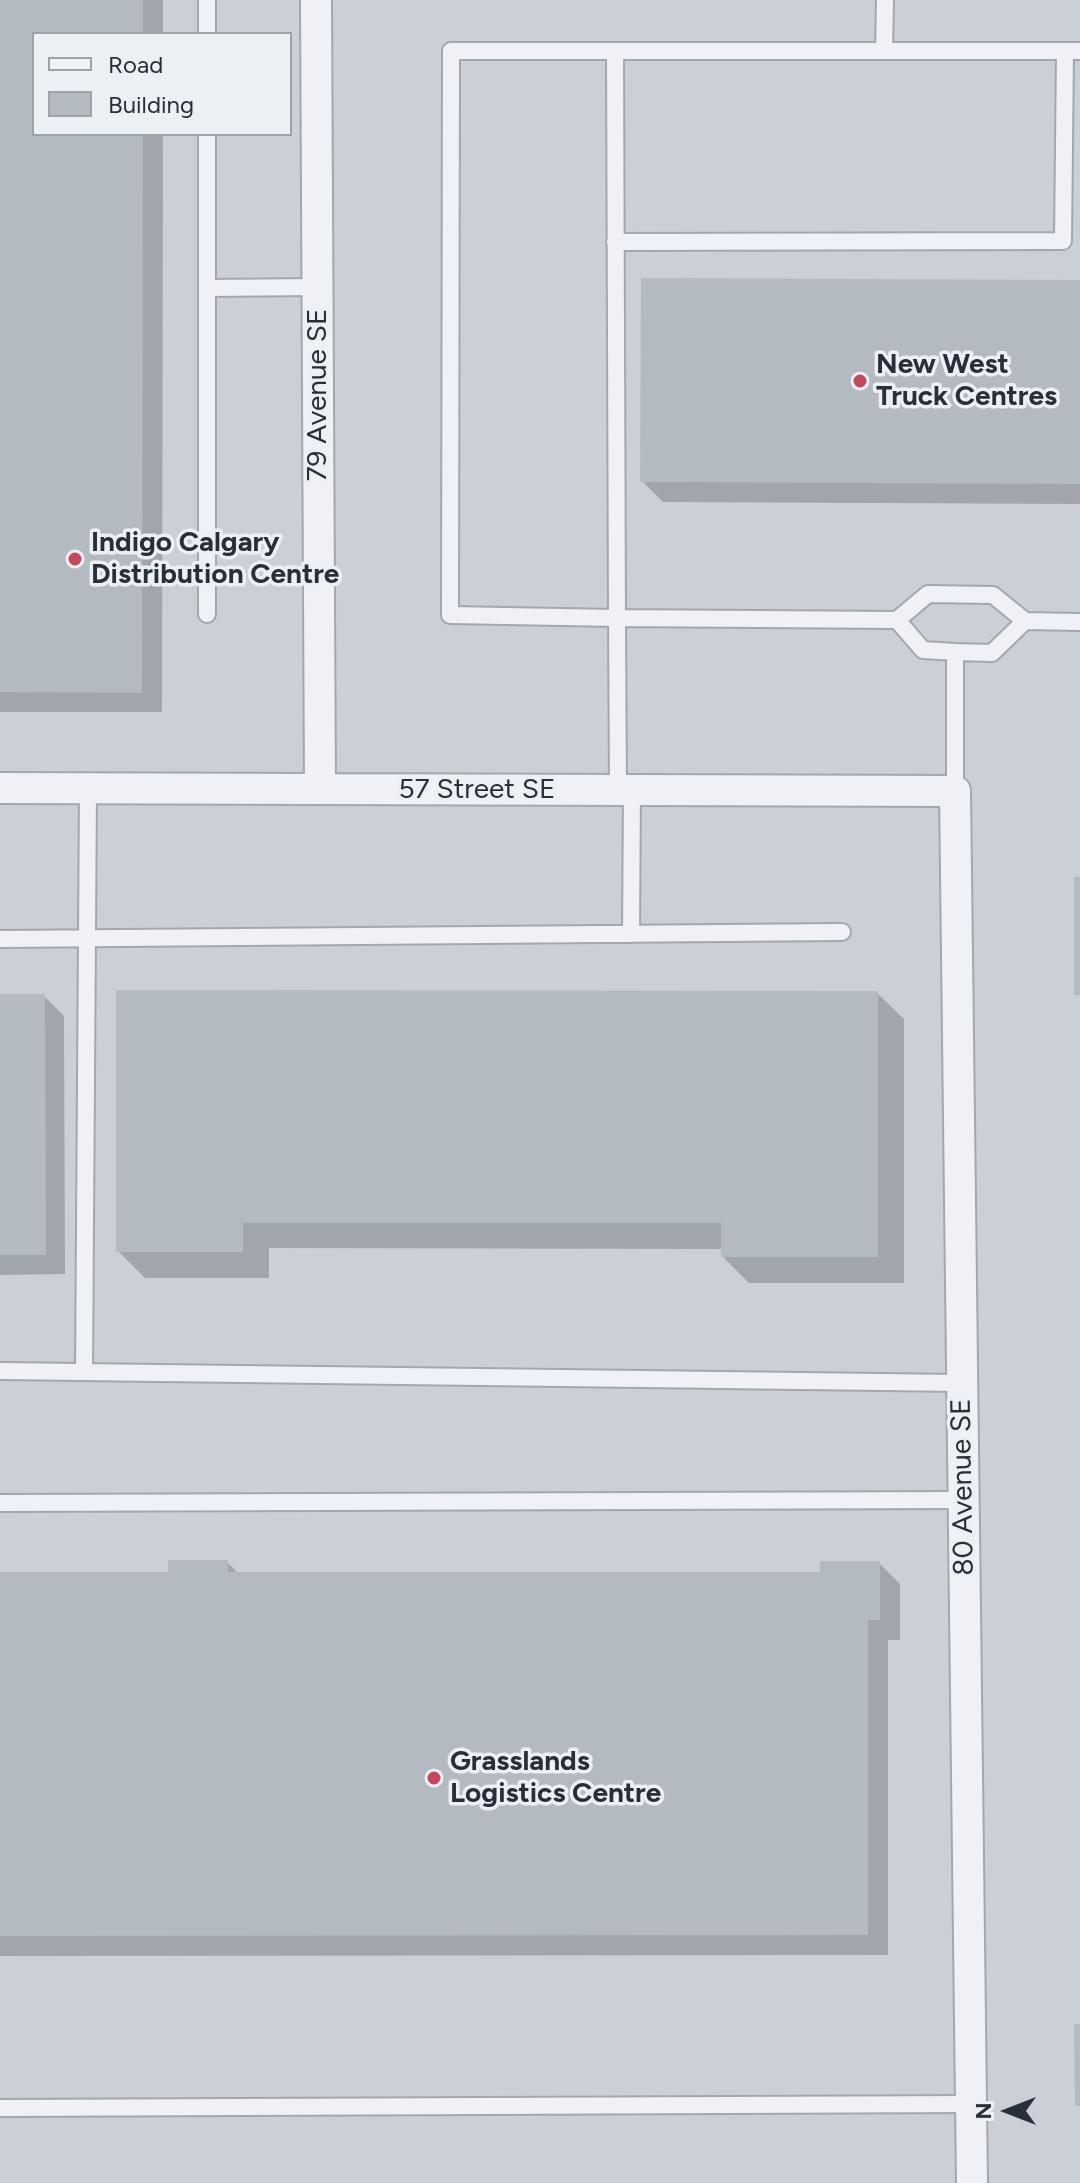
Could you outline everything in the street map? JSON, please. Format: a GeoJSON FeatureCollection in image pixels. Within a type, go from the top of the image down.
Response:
{"type":"FeatureCollection","features":[{"type":"Feature","properties":{"kind":"street","name":"79 Avenue SE"},"geometry":{"type":"LineString","coordinates":[[316,0],[320,789]]}},
{"type":"Feature","properties":{"kind":"street","name":"57 Street SE"},"geometry":{"type":"LineString","coordinates":[[0,788],[955,791]]}},
{"type":"Feature","properties":{"kind":"street","name":"80 Avenue SE"},"geometry":{"type":"LineString","coordinates":[[955,791],[972,2183]]}},
{"type":"Feature","properties":{"kind":"lane"},"geometry":{"type":"LineString","coordinates":[[207,0],[207,32]]}},
{"type":"Feature","properties":{"kind":"lane"},"geometry":{"type":"LineString","coordinates":[[884,51],[885,0]]}},
{"type":"Feature","properties":{"kind":"lane"},"geometry":{"type":"LineString","coordinates":[[615,242],[1063,241],[1072,51],[451,51],[450,615],[897,620],[928,594],[954,594],[993,595],[1025,621],[1080,622]]}},
{"type":"Feature","properties":{"kind":"lane"},"geometry":{"type":"LineString","coordinates":[[615,51],[617,618],[631,934]]}},
{"type":"Feature","properties":{"kind":"lane"},"geometry":{"type":"LineString","coordinates":[[207,136],[207,614]]}},
{"type":"Feature","properties":{"kind":"lane"},"geometry":{"type":"LineString","coordinates":[[207,288],[318,287]]}},
{"type":"Feature","properties":{"kind":"lane"},"geometry":{"type":"LineString","coordinates":[[897,620],[923,650],[992,653],[1025,621]]}},
{"type":"Feature","properties":{"kind":"lane"},"geometry":{"type":"LineString","coordinates":[[955,652],[955,791]]}},
{"type":"Feature","properties":{"kind":"lane"},"geometry":{"type":"LineString","coordinates":[[84,1371],[88,788]]}},
{"type":"Feature","properties":{"kind":"lane"},"geometry":{"type":"LineString","coordinates":[[0,939],[842,932]]}},
{"type":"Feature","properties":{"kind":"lane"},"geometry":{"type":"LineString","coordinates":[[0,1371],[961,1383]]}},
{"type":"Feature","properties":{"kind":"lane"},"geometry":{"type":"LineString","coordinates":[[0,1503],[964,1500]]}},
{"type":"Feature","properties":{"kind":"lane"},"geometry":{"type":"LineString","coordinates":[[0,2108],[971,2104]]}},
{"type":"Feature","properties":{"kind":"shaded area"},"geometry":{"type":"Polygon","coordinates":[[[0,0],[1080,0],[1080,2183],[0,2183],[0,0]]]}},
{"type":"Feature","properties":{"kind":"building"},"geometry":{"type":"Polygon","coordinates":[[[0,0],[143,0],[143,32],[32,32],[32,136],[143,136],[142,693],[0,692],[0,0]]]}},
{"type":"Feature","properties":{"kind":"building","name":"New West Truck Centres"},"geometry":{"type":"Polygon","coordinates":[[[641,278],[1080,280],[1080,484],[640,482],[641,278]]]}},
{"type":"Feature","properties":{"kind":"building"},"geometry":{"type":"Polygon","coordinates":[[[1074,877],[1080,877],[1080,995],[1074,995],[1074,877]]]}},
{"type":"Feature","properties":{"kind":"building"},"geometry":{"type":"Polygon","coordinates":[[[116,990],[878,991],[878,1257],[721,1257],[721,1223],[243,1223],[243,1252],[116,1252],[116,990]]]}},
{"type":"Feature","properties":{"kind":"building"},"geometry":{"type":"Polygon","coordinates":[[[0,994],[45,994],[46,1255],[0,1255],[0,994]]]}},
{"type":"Feature","properties":{"kind":"building","name":"Grasslands Logistics Centre"},"geometry":{"type":"Polygon","coordinates":[[[168,1560],[228,1560],[228,1572],[820,1572],[820,1561],[880,1561],[880,1620],[868,1620],[868,1935],[0,1936],[0,1572],[168,1572],[168,1560]]]}},
{"type":"Feature","properties":{"kind":"building"},"geometry":{"type":"Polygon","coordinates":[[[1074,2024],[1080,2024],[1080,2106],[1075,2106],[1074,2024]]]}},
{"type":"Feature","properties":{"kind":"place","name":"New West Truck Centres"},"geometry":{"type":"Point","coordinates":[860,381]}},
{"type":"Feature","properties":{"kind":"place","name":"Indigo Calgary Distribution Centre"},"geometry":{"type":"Point","coordinates":[75,559]}},
{"type":"Feature","properties":{"kind":"place","name":"Grasslands Logistics Centre"},"geometry":{"type":"Point","coordinates":[434,1778]}}]}
